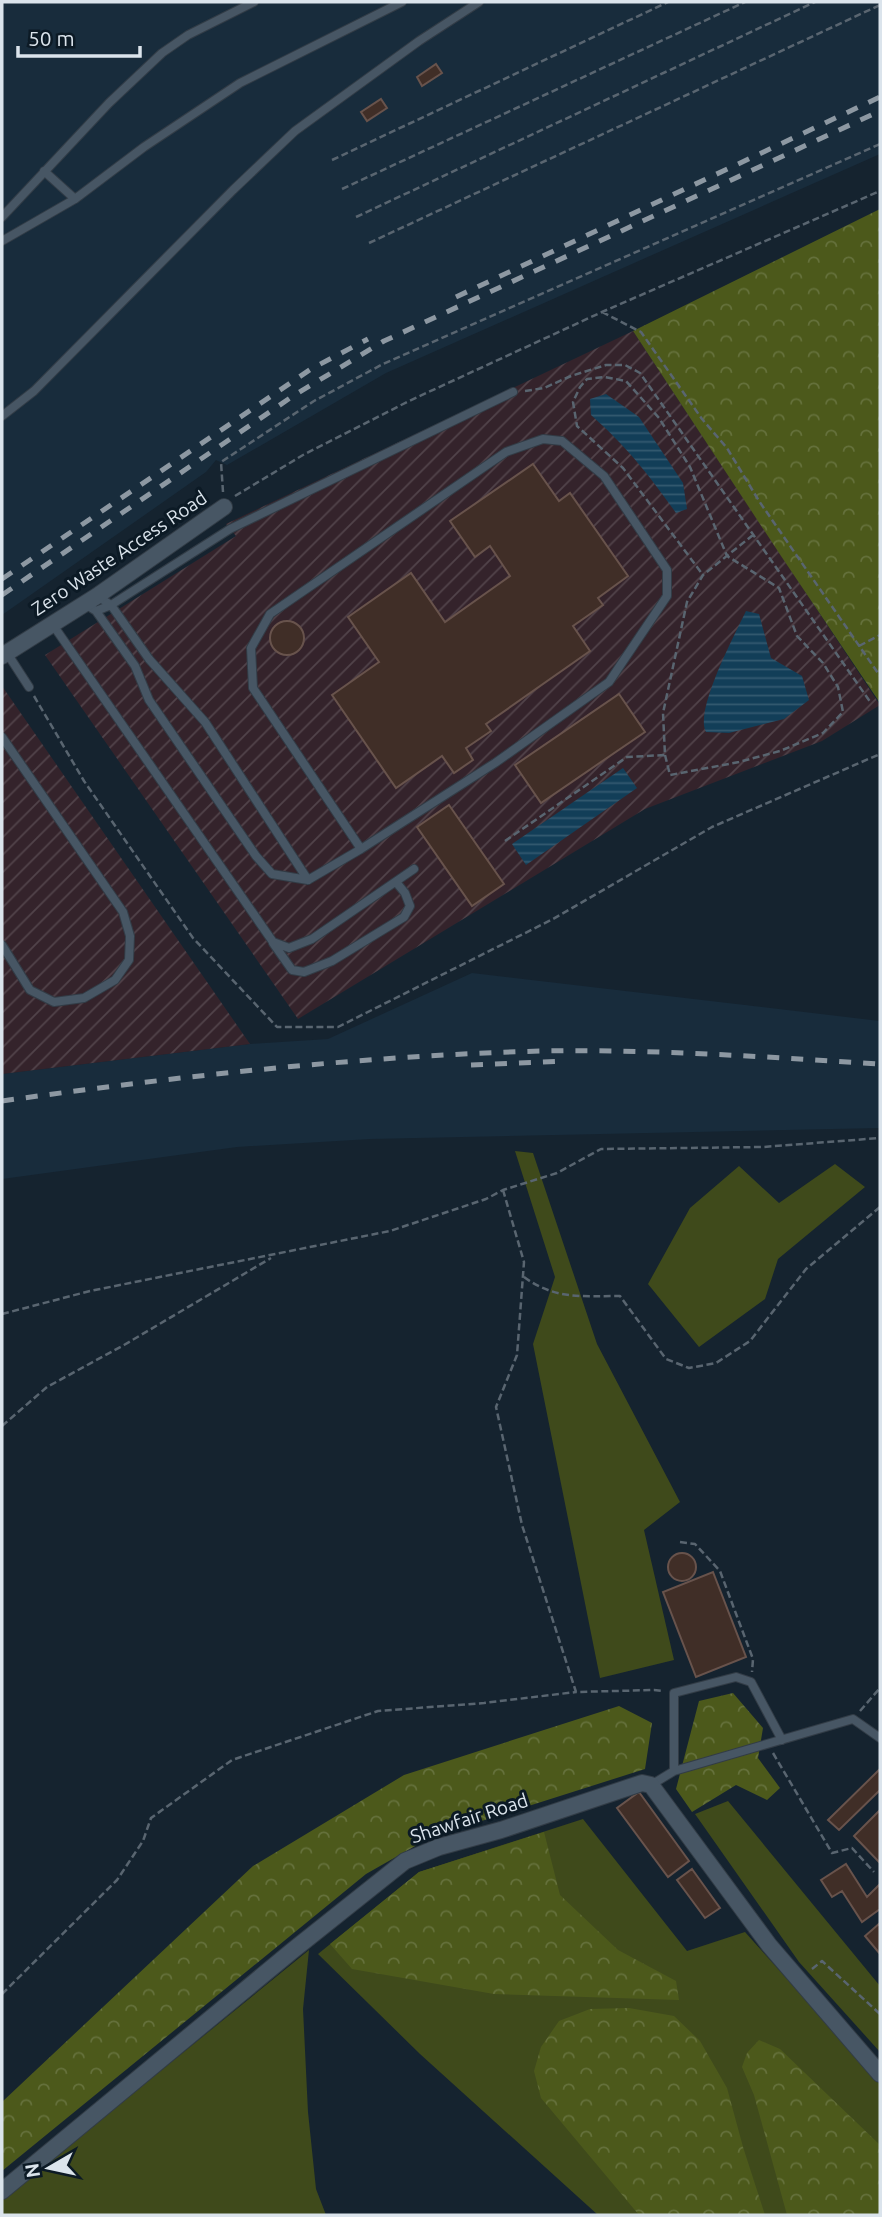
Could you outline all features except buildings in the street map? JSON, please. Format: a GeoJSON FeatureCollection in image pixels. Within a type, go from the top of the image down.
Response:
{"type":"FeatureCollection","features":[{"type":"Feature","properties":{"kind":"street","name":"Zero Waste Access Road"},"geometry":{"type":"LineString","coordinates":[[4,654],[53,625],[97,604],[224,507]]}},
{"type":"Feature","properties":{"kind":"street","name":"Shawfair Road"},"geometry":{"type":"LineString","coordinates":[[2,2191],[405,1861],[439,1847],[501,1830],[642,1783],[651,1785]]}},
{"type":"Feature","properties":{"kind":"street"},"geometry":{"type":"LineString","coordinates":[[651,1785],[769,1945],[880,2074]]}},
{"type":"Feature","properties":{"kind":"lane"},"geometry":{"type":"LineString","coordinates":[[2,217],[109,103],[162,53],[188,35],[254,2]]}},
{"type":"Feature","properties":{"kind":"lane"},"geometry":{"type":"LineString","coordinates":[[2,241],[75,199],[144,147],[240,83],[402,2]]}},
{"type":"Feature","properties":{"kind":"lane"},"geometry":{"type":"LineString","coordinates":[[2,416],[34,391],[295,131],[419,41],[479,2]]}},
{"type":"Feature","properties":{"kind":"lane"},"geometry":{"type":"LineString","coordinates":[[44,171],[75,199]]}},
{"type":"Feature","properties":{"kind":"lane"},"geometry":{"type":"LineString","coordinates":[[97,604],[230,529],[513,392]]}},
{"type":"Feature","properties":{"kind":"lane"},"geometry":{"type":"LineString","coordinates":[[97,604],[135,666],[149,700],[256,856],[272,874],[308,880],[361,849],[495,763],[609,682],[667,596],[667,570],[604,476],[562,441],[542,439],[506,452],[270,614],[251,648],[253,688],[361,849]]}},
{"type":"Feature","properties":{"kind":"lane"},"geometry":{"type":"LineString","coordinates":[[97,604],[205,722],[308,880]]}},
{"type":"Feature","properties":{"kind":"lane"},"geometry":{"type":"LineString","coordinates":[[53,625],[292,970],[304,972],[332,961],[404,917],[410,906],[405,892],[396,882]]}},
{"type":"Feature","properties":{"kind":"lane"},"geometry":{"type":"LineString","coordinates":[[4,654],[29,687]]}},
{"type":"Feature","properties":{"kind":"lane"},"geometry":{"type":"LineString","coordinates":[[2,737],[123,912],[130,936],[129,960],[115,979],[84,998],[54,1002],[30,990],[2,945]]}},
{"type":"Feature","properties":{"kind":"lane"},"geometry":{"type":"LineString","coordinates":[[272,942],[289,948],[312,939],[414,869]]}},
{"type":"Feature","properties":{"kind":"lane"},"geometry":{"type":"LineString","coordinates":[[674,1771],[674,1693],[736,1677],[751,1682],[782,1740]]}},
{"type":"Feature","properties":{"kind":"lane"},"geometry":{"type":"LineString","coordinates":[[651,1785],[674,1771],[853,1719],[880,1738]]}},
{"type":"Feature","properties":{"kind":"path"},"geometry":{"type":"LineString","coordinates":[[332,160],[668,2]]}},
{"type":"Feature","properties":{"kind":"path"},"geometry":{"type":"LineString","coordinates":[[342,189],[745,2]]}},
{"type":"Feature","properties":{"kind":"path"},"geometry":{"type":"LineString","coordinates":[[356,217],[815,2]]}},
{"type":"Feature","properties":{"kind":"path"},"geometry":{"type":"LineString","coordinates":[[369,243],[880,5]]}},
{"type":"Feature","properties":{"kind":"path"},"geometry":{"type":"LineString","coordinates":[[224,507],[221,462],[314,401],[383,364],[880,144]]}},
{"type":"Feature","properties":{"kind":"path"},"geometry":{"type":"LineString","coordinates":[[224,507],[240,491],[409,401],[602,312],[880,191]]}},
{"type":"Feature","properties":{"kind":"path"},"geometry":{"type":"LineString","coordinates":[[602,312],[641,332],[702,419],[727,448],[759,501],[880,676]]}},
{"type":"Feature","properties":{"kind":"path"},"geometry":{"type":"LineString","coordinates":[[513,392],[544,388],[606,365],[625,365],[640,373],[872,703]]}},
{"type":"Feature","properties":{"kind":"path"},"geometry":{"type":"LineString","coordinates":[[703,575],[623,468],[577,426],[573,402],[587,379],[605,377],[626,381],[659,418],[690,467],[727,556],[779,588],[797,636],[823,663],[838,687],[843,712],[823,733],[780,751],[670,775],[665,755],[663,713],[687,602],[703,575],[727,556],[753,535]]}},
{"type":"Feature","properties":{"kind":"path"},"geometry":{"type":"LineString","coordinates":[[859,646],[880,635]]}},
{"type":"Feature","properties":{"kind":"path"},"geometry":{"type":"LineString","coordinates":[[29,687],[84,781]]}},
{"type":"Feature","properties":{"kind":"path"},"geometry":{"type":"LineString","coordinates":[[553,919],[712,827],[880,754]]}},
{"type":"Feature","properties":{"kind":"path"},"geometry":{"type":"LineString","coordinates":[[505,841],[627,757],[665,755]]}},
{"type":"Feature","properties":{"kind":"path"},"geometry":{"type":"LineString","coordinates":[[2,1314],[90,1291],[390,1231],[557,1173],[601,1149],[763,1147],[880,1138]]}},
{"type":"Feature","properties":{"kind":"path"},"geometry":{"type":"LineString","coordinates":[[503,1190],[524,1262],[517,1355],[496,1407],[522,1525],[576,1692]]}},
{"type":"Feature","properties":{"kind":"path"},"geometry":{"type":"LineString","coordinates":[[523,1276],[537,1287],[561,1296],[620,1296],[667,1359],[689,1368],[716,1363],[750,1341],[806,1269],[880,1207]]}},
{"type":"Feature","properties":{"kind":"path"},"geometry":{"type":"LineString","coordinates":[[2,1426],[47,1387],[124,1345],[275,1255]]}},
{"type":"Feature","properties":{"kind":"path"},"geometry":{"type":"LineString","coordinates":[[680,1542],[695,1544],[720,1571],[753,1660],[751,1682]]}},
{"type":"Feature","properties":{"kind":"path"},"geometry":{"type":"LineString","coordinates":[[853,1719],[880,1688]]}},
{"type":"Feature","properties":{"kind":"path"},"geometry":{"type":"LineString","coordinates":[[2,1994],[117,1880],[143,1841],[151,1818],[232,1760],[378,1711],[484,1703],[576,1692],[654,1690],[674,1693]]}},
{"type":"Feature","properties":{"kind":"path"},"geometry":{"type":"LineString","coordinates":[[767,1744],[832,1853],[852,1848],[874,1872]]}},
{"type":"Feature","properties":{"kind":"path"},"geometry":{"type":"LineString","coordinates":[[799,1980],[822,1961],[880,2014]]}},
{"type":"Feature","properties":{"kind":"shaded area"},"geometry":{"type":"Polygon","coordinates":[[[2,2],[880,2],[880,154],[386,373],[227,465],[216,460],[206,472],[2,615],[2,2]]]}},
{"type":"Feature","properties":{"kind":"shaded area"},"geometry":{"type":"Polygon","coordinates":[[[633,331],[880,705],[822,741],[645,809],[298,1019],[45,655],[236,536],[226,524],[633,331]]]}},
{"type":"Feature","properties":{"kind":"shaded area"},"geometry":{"type":"Polygon","coordinates":[[[606,394],[639,417],[683,483],[687,509],[676,513],[636,461],[591,415],[590,399],[606,394]]]}},
{"type":"Feature","properties":{"kind":"shaded area"},"geometry":{"type":"Polygon","coordinates":[[[746,611],[759,614],[771,658],[802,676],[809,700],[784,719],[729,733],[706,732],[704,722],[710,691],[746,611]]]}},
{"type":"Feature","properties":{"kind":"shaded area"},"geometry":{"type":"Polygon","coordinates":[[[2,686],[250,1044],[2,1074],[2,686]]]}},
{"type":"Feature","properties":{"kind":"shaded area"},"geometry":{"type":"Polygon","coordinates":[[[623,768],[637,788],[526,865],[512,844],[623,768]]]}},
{"type":"Feature","properties":{"kind":"shaded area"},"geometry":{"type":"Polygon","coordinates":[[[472,973],[880,1021],[880,1128],[370,1139],[237,1147],[2,1179],[2,1074],[250,1044],[328,1039],[472,973]]]}},
{"type":"Feature","properties":{"kind":"green space"},"geometry":{"type":"Polygon","coordinates":[[[880,209],[880,703],[633,331],[880,209]]]}},
{"type":"Feature","properties":{"kind":"green space"},"geometry":{"type":"Polygon","coordinates":[[[515,1151],[533,1153],[597,1344],[680,1502],[644,1530],[674,1660],[600,1678],[533,1344],[555,1277],[515,1151]]]}},
{"type":"Feature","properties":{"kind":"green space"},"geometry":{"type":"Polygon","coordinates":[[[835,1164],[865,1187],[778,1259],[765,1299],[699,1347],[648,1284],[690,1208],[739,1166],[779,1203],[835,1164]]]}},
{"type":"Feature","properties":{"kind":"green space"},"geometry":{"type":"Polygon","coordinates":[[[733,1693],[763,1728],[758,1758],[780,1788],[767,1800],[736,1785],[692,1812],[676,1789],[699,1701],[733,1693]]]}},
{"type":"Feature","properties":{"kind":"green space"},"geometry":{"type":"Polygon","coordinates":[[[619,1706],[652,1723],[645,1769],[431,1837],[366,1874],[2,2171],[2,2102],[253,1866],[404,1775],[619,1706]]]}},
{"type":"Feature","properties":{"kind":"green space"},"geometry":{"type":"Polygon","coordinates":[[[728,1801],[880,1986],[880,2052],[799,1962],[695,1814],[728,1801]]]}},
{"type":"Feature","properties":{"kind":"green space"},"geometry":{"type":"Polygon","coordinates":[[[583,1819],[687,1951],[745,1932],[880,2083],[880,2215],[598,2215],[420,2054],[318,1954],[419,1872],[583,1819]]]}},
{"type":"Feature","properties":{"kind":"green space"},"geometry":{"type":"Polygon","coordinates":[[[544,1832],[560,1895],[618,1950],[676,1981],[679,2000],[494,1994],[352,1969],[330,1944],[419,1872],[544,1832]]]}},
{"type":"Feature","properties":{"kind":"green space"},"geometry":{"type":"Polygon","coordinates":[[[309,1950],[303,2009],[308,2112],[316,2189],[326,2215],[2,2215],[2,2200],[309,1950]]]}},
{"type":"Feature","properties":{"kind":"green space"},"geometry":{"type":"Polygon","coordinates":[[[629,2008],[674,2016],[700,2041],[727,2088],[765,2215],[639,2215],[541,2098],[534,2071],[541,2047],[559,2021],[590,2009],[629,2008]]]}},
{"type":"Feature","properties":{"kind":"green space"},"geometry":{"type":"Polygon","coordinates":[[[759,2040],[780,2049],[880,2145],[880,2215],[787,2215],[754,2095],[742,2067],[747,2053],[759,2040]]]}},
{"type":"Feature","properties":{"kind":"railway"},"geometry":{"type":"LineString","coordinates":[[456,297],[880,97]]}},
{"type":"Feature","properties":{"kind":"railway"},"geometry":{"type":"LineString","coordinates":[[2,595],[293,396],[384,341],[880,111]]}},
{"type":"Feature","properties":{"kind":"railway"},"geometry":{"type":"LineString","coordinates":[[2,579],[311,369],[368,339]]}},
{"type":"Feature","properties":{"kind":"railway"},"geometry":{"type":"LineString","coordinates":[[2,1101],[271,1068],[406,1057],[541,1051],[710,1054],[880,1064]]}},
{"type":"Feature","properties":{"kind":"railway"},"geometry":{"type":"LineString","coordinates":[[471,1065],[566,1061]]}}]}
